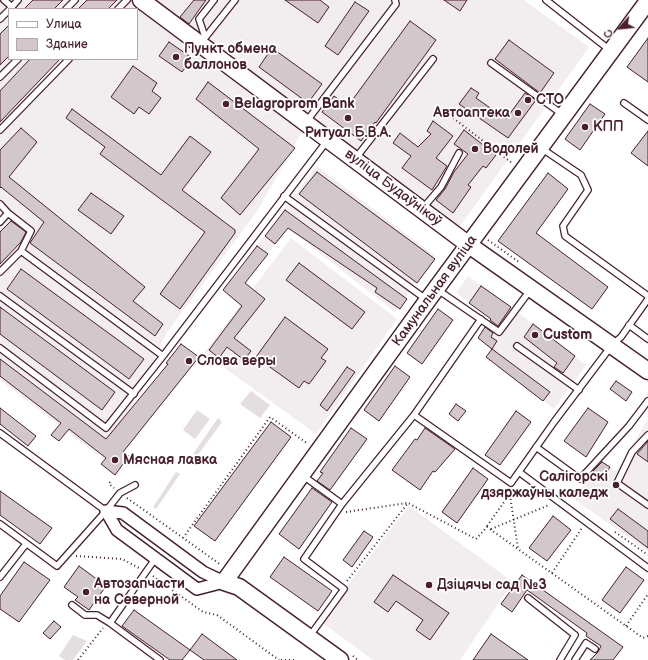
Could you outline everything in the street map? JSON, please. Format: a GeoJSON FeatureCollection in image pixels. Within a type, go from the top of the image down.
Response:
{"type":"FeatureCollection","features":[{"type":"Feature","properties":{"kind":"street","name":"вуліца Будаўнікоў"},"geometry":{"type":"LineString","coordinates":[[141,0],[203,41],[328,139],[422,210],[648,371]]}},
{"type":"Feature","properties":{"kind":"street","name":"Камунальная вуліца"},"geometry":{"type":"LineString","coordinates":[[224,582],[431,295],[648,1]]}},
{"type":"Feature","properties":{"kind":"street"},"geometry":{"type":"LineString","coordinates":[[106,512],[117,530],[197,589],[224,582]]}},
{"type":"Feature","properties":{"kind":"street"},"geometry":{"type":"LineString","coordinates":[[106,512],[123,513],[203,572],[239,587],[340,660]]}},
{"type":"Feature","properties":{"kind":"lane"},"geometry":{"type":"LineString","coordinates":[[11,8],[18,0]]}},
{"type":"Feature","properties":{"kind":"lane"},"geometry":{"type":"LineString","coordinates":[[67,8],[75,0]]}},
{"type":"Feature","properties":{"kind":"lane"},"geometry":{"type":"LineString","coordinates":[[119,8],[127,0]]}},
{"type":"Feature","properties":{"kind":"lane"},"geometry":{"type":"LineString","coordinates":[[203,41],[199,19],[214,0]]}},
{"type":"Feature","properties":{"kind":"lane"},"geometry":{"type":"LineString","coordinates":[[203,41],[235,0]]}},
{"type":"Feature","properties":{"kind":"lane"},"geometry":{"type":"LineString","coordinates":[[306,122],[396,4],[395,0]]}},
{"type":"Feature","properties":{"kind":"lane"},"geometry":{"type":"LineString","coordinates":[[546,0],[611,51]]}},
{"type":"Feature","properties":{"kind":"lane"},"geometry":{"type":"LineString","coordinates":[[0,19],[8,11]]}},
{"type":"Feature","properties":{"kind":"lane"},"geometry":{"type":"LineString","coordinates":[[355,159],[433,59]]}},
{"type":"Feature","properties":{"kind":"lane"},"geometry":{"type":"LineString","coordinates":[[0,77],[17,60]]}},
{"type":"Feature","properties":{"kind":"lane"},"geometry":{"type":"LineString","coordinates":[[0,130],[68,60]]}},
{"type":"Feature","properties":{"kind":"lane"},"geometry":{"type":"LineString","coordinates":[[491,62],[564,116]]}},
{"type":"Feature","properties":{"kind":"lane"},"geometry":{"type":"LineString","coordinates":[[624,103],[648,120]]}},
{"type":"Feature","properties":{"kind":"lane"},"geometry":{"type":"LineString","coordinates":[[0,348],[106,428],[134,394],[328,139]]}},
{"type":"Feature","properties":{"kind":"lane"},"geometry":{"type":"LineString","coordinates":[[540,148],[581,176],[588,190],[563,226],[565,236],[648,296]]}},
{"type":"Feature","properties":{"kind":"lane"},"geometry":{"type":"LineString","coordinates":[[422,210],[441,187],[459,153]]}},
{"type":"Feature","properties":{"kind":"lane"},"geometry":{"type":"LineString","coordinates":[[284,196],[431,295],[481,319],[499,332],[531,289]]}},
{"type":"Feature","properties":{"kind":"lane"},"geometry":{"type":"LineString","coordinates":[[0,204],[8,213],[31,231],[21,251],[0,272]]}},
{"type":"Feature","properties":{"kind":"lane"},"geometry":{"type":"LineString","coordinates":[[0,222],[8,213]]}},
{"type":"Feature","properties":{"kind":"lane"},"geometry":{"type":"LineString","coordinates":[[21,251],[163,356]]}},
{"type":"Feature","properties":{"kind":"lane"},"geometry":{"type":"LineString","coordinates":[[0,296],[134,394]]}},
{"type":"Feature","properties":{"kind":"lane"},"geometry":{"type":"LineString","coordinates":[[414,416],[511,484],[536,447],[612,345],[630,325],[648,299]]}},
{"type":"Feature","properties":{"kind":"lane"},"geometry":{"type":"LineString","coordinates":[[309,637],[344,589],[304,558],[342,504],[414,416],[481,319]]}},
{"type":"Feature","properties":{"kind":"lane"},"geometry":{"type":"LineString","coordinates":[[630,325],[648,339]]}},
{"type":"Feature","properties":{"kind":"lane"},"geometry":{"type":"LineString","coordinates":[[518,346],[579,390]]}},
{"type":"Feature","properties":{"kind":"lane"},"geometry":{"type":"LineString","coordinates":[[536,447],[580,479],[629,426],[648,401]]}},
{"type":"Feature","properties":{"kind":"lane"},"geometry":{"type":"LineString","coordinates":[[0,433],[106,512]]}},
{"type":"Feature","properties":{"kind":"lane"},"geometry":{"type":"LineString","coordinates":[[648,435],[632,452],[617,482],[648,505]]}},
{"type":"Feature","properties":{"kind":"lane"},"geometry":{"type":"LineString","coordinates":[[519,472],[648,568]]}},
{"type":"Feature","properties":{"kind":"lane"},"geometry":{"type":"LineString","coordinates":[[301,474],[342,504]]}},
{"type":"Feature","properties":{"kind":"lane"},"geometry":{"type":"LineString","coordinates":[[0,524],[57,566],[106,512],[120,493],[134,485]]}},
{"type":"Feature","properties":{"kind":"lane"},"geometry":{"type":"LineString","coordinates":[[0,577],[26,544]]}},
{"type":"Feature","properties":{"kind":"lane"},"geometry":{"type":"LineString","coordinates":[[109,622],[155,559]]}},
{"type":"Feature","properties":{"kind":"lane"},"geometry":{"type":"LineString","coordinates":[[528,598],[575,635],[560,660]]}},
{"type":"Feature","properties":{"kind":"lane"},"geometry":{"type":"LineString","coordinates":[[72,605],[85,615],[97,615],[109,622],[160,660]]}},
{"type":"Feature","properties":{"kind":"lane"},"geometry":{"type":"LineString","coordinates":[[575,660],[586,643],[595,649]]}},
{"type":"Feature","properties":{"kind":"path"},"geometry":{"type":"LineString","coordinates":[[453,118],[514,165]]}},
{"type":"Feature","properties":{"kind":"path"},"geometry":{"type":"LineString","coordinates":[[183,538],[270,417],[312,447]]}},
{"type":"Feature","properties":{"kind":"path"},"geometry":{"type":"LineString","coordinates":[[335,514],[408,503],[476,539],[514,488]]}},
{"type":"Feature","properties":{"kind":"path"},"geometry":{"type":"LineString","coordinates":[[510,494],[518,549]]}},
{"type":"Feature","properties":{"kind":"path"},"geometry":{"type":"LineString","coordinates":[[491,529],[552,503],[546,500]]}},
{"type":"Feature","properties":{"kind":"path"},"geometry":{"type":"LineString","coordinates":[[342,587],[408,503]]}},
{"type":"Feature","properties":{"kind":"path"},"geometry":{"type":"LineString","coordinates":[[552,573],[583,530],[580,523]]}},
{"type":"Feature","properties":{"kind":"path"},"geometry":{"type":"LineString","coordinates":[[486,527],[491,529],[643,638],[648,636]]}},
{"type":"Feature","properties":{"kind":"path"},"geometry":{"type":"LineString","coordinates":[[66,556],[122,559],[146,571],[203,612],[217,615],[280,660],[295,660]]}},
{"type":"Feature","properties":{"kind":"path"},"geometry":{"type":"LineString","coordinates":[[626,626],[648,594]]}},
{"type":"Feature","properties":{"kind":"path"},"geometry":{"type":"LineString","coordinates":[[78,660],[109,622]]}},
{"type":"Feature","properties":{"kind":"shaded area"},"geometry":{"type":"Polygon","coordinates":[[[0,0],[133,0],[305,126],[258,210],[167,332],[134,403],[98,455],[0,380],[0,0]]]}},
{"type":"Feature","properties":{"kind":"shaded area"},"geometry":{"type":"Polygon","coordinates":[[[148,0],[524,0],[589,47],[458,229],[148,0]]]}},
{"type":"Feature","properties":{"kind":"shaded area"},"geometry":{"type":"Polygon","coordinates":[[[317,166],[435,256],[395,312],[288,228],[233,298],[223,290],[317,166]]]}},
{"type":"Feature","properties":{"kind":"shaded area"},"geometry":{"type":"Polygon","coordinates":[[[291,238],[397,319],[316,434],[204,353],[291,238]]]}},
{"type":"Feature","properties":{"kind":"shaded area"},"geometry":{"type":"Polygon","coordinates":[[[468,276],[586,365],[554,409],[486,357],[492,349],[478,338],[491,318],[456,293],[468,276]]]}},
{"type":"Feature","properties":{"kind":"shaded area"},"geometry":{"type":"Polygon","coordinates":[[[251,391],[270,405],[260,418],[240,404],[251,391]]]}},
{"type":"Feature","properties":{"kind":"shaded area"},"geometry":{"type":"Polygon","coordinates":[[[197,410],[210,419],[195,439],[183,430],[197,410]]]}},
{"type":"Feature","properties":{"kind":"shaded area"},"geometry":{"type":"Polygon","coordinates":[[[218,418],[222,422],[197,456],[193,454],[218,418]]]}},
{"type":"Feature","properties":{"kind":"shaded area","name":"Салігорскі дзяржаўны каледж"},"geometry":{"type":"Polygon","coordinates":[[[648,419],[648,551],[574,499],[600,461],[616,471],[648,419]]]}},
{"type":"Feature","properties":{"kind":"shaded area"},"geometry":{"type":"Polygon","coordinates":[[[176,472],[180,474],[156,509],[153,507],[176,472]]]}},
{"type":"Feature","properties":{"kind":"shaded area","name":"Дзіцячы сад №3"},"geometry":{"type":"Polygon","coordinates":[[[409,506],[513,582],[460,660],[373,660],[320,621],[409,506]]]}},
{"type":"Feature","properties":{"kind":"shaded area"},"geometry":{"type":"Polygon","coordinates":[[[73,635],[87,641],[73,660],[65,660],[59,656],[73,635]]]}},
{"type":"Feature","properties":{"kind":"building"},"geometry":{"type":"Polygon","coordinates":[[[33,0],[63,0],[55,8],[25,8],[33,0]]]}},
{"type":"Feature","properties":{"kind":"building"},"geometry":{"type":"Polygon","coordinates":[[[87,0],[117,0],[109,8],[79,8],[87,0]]]}},
{"type":"Feature","properties":{"kind":"building"},"geometry":{"type":"Polygon","coordinates":[[[194,0],[206,0],[189,24],[180,17],[194,0]]]}},
{"type":"Feature","properties":{"kind":"building"},"geometry":{"type":"Polygon","coordinates":[[[285,0],[320,0],[329,7],[318,23],[285,0]]]}},
{"type":"Feature","properties":{"kind":"building"},"geometry":{"type":"Polygon","coordinates":[[[444,0],[467,0],[460,11],[444,0]]]}},
{"type":"Feature","properties":{"kind":"building"},"geometry":{"type":"Polygon","coordinates":[[[355,2],[369,11],[338,55],[325,46],[355,2]]]}},
{"type":"Feature","properties":{"kind":"building"},"geometry":{"type":"Polygon","coordinates":[[[410,21],[436,40],[376,123],[375,122],[361,141],[322,112],[334,96],[348,106],[410,21]]]}},
{"type":"Feature","properties":{"kind":"building"},"geometry":{"type":"Polygon","coordinates":[[[8,26],[8,57],[0,65],[0,34],[8,26]]]}},
{"type":"Feature","properties":{"kind":"building"},"geometry":{"type":"Polygon","coordinates":[[[648,38],[648,82],[627,67],[648,38]]]}},
{"type":"Feature","properties":{"kind":"building"},"geometry":{"type":"Polygon","coordinates":[[[509,40],[554,73],[540,93],[495,59],[509,40]]]}},
{"type":"Feature","properties":{"kind":"building","name":"Пункт обмена баллонов"},"geometry":{"type":"Polygon","coordinates":[[[169,42],[192,58],[182,72],[159,56],[169,42]]]}},
{"type":"Feature","properties":{"kind":"building"},"geometry":{"type":"Polygon","coordinates":[[[272,48],[322,84],[308,103],[259,67],[272,48]]]}},
{"type":"Feature","properties":{"kind":"building"},"geometry":{"type":"Polygon","coordinates":[[[29,60],[59,60],[0,122],[0,91],[29,60]]]}},
{"type":"Feature","properties":{"kind":"building"},"geometry":{"type":"Polygon","coordinates":[[[133,66],[157,83],[152,91],[161,98],[149,114],[139,107],[134,114],[111,97],[133,66]]]}},
{"type":"Feature","properties":{"kind":"building"},"geometry":{"type":"Polygon","coordinates":[[[208,82],[295,148],[240,215],[221,198],[259,149],[196,99],[208,82]]]}},
{"type":"Feature","properties":{"kind":"building"},"geometry":{"type":"Polygon","coordinates":[[[471,88],[479,93],[476,98],[506,119],[525,93],[536,100],[508,138],[459,104],[471,88]]]}},
{"type":"Feature","properties":{"kind":"building","name":"КПП"},"geometry":{"type":"Polygon","coordinates":[[[590,104],[605,114],[580,150],[565,139],[590,104]]]}},
{"type":"Feature","properties":{"kind":"building"},"geometry":{"type":"Polygon","coordinates":[[[72,109],[161,175],[190,136],[211,152],[182,190],[235,230],[235,233],[180,309],[160,294],[205,232],[100,154],[105,147],[66,118],[72,109]]]}},
{"type":"Feature","properties":{"kind":"building"},"geometry":{"type":"Polygon","coordinates":[[[433,121],[453,136],[436,158],[447,166],[432,190],[402,168],[411,156],[393,143],[400,133],[418,147],[431,134],[427,131],[433,121]]]}},
{"type":"Feature","properties":{"kind":"building"},"geometry":{"type":"Polygon","coordinates":[[[21,128],[37,142],[9,177],[145,287],[133,301],[163,324],[155,336],[30,243],[44,222],[1,187],[0,188],[0,150],[21,128]]]}},
{"type":"Feature","properties":{"kind":"building"},"geometry":{"type":"Polygon","coordinates":[[[464,130],[496,155],[486,168],[483,166],[468,185],[471,187],[453,213],[436,200],[445,189],[454,172],[468,154],[454,144],[464,130]]]}},
{"type":"Feature","properties":{"kind":"building"},"geometry":{"type":"Polygon","coordinates":[[[648,131],[648,166],[631,153],[648,131]]]}},
{"type":"Feature","properties":{"kind":"building"},"geometry":{"type":"Polygon","coordinates":[[[317,172],[435,259],[417,283],[299,194],[317,172]]]}},
{"type":"Feature","properties":{"kind":"building"},"geometry":{"type":"Polygon","coordinates":[[[548,173],[568,189],[536,233],[608,287],[592,309],[498,241],[548,173]]]}},
{"type":"Feature","properties":{"kind":"building"},"geometry":{"type":"Polygon","coordinates":[[[91,193],[124,216],[111,234],[78,210],[91,193]]]}},
{"type":"Feature","properties":{"kind":"building"},"geometry":{"type":"Polygon","coordinates":[[[285,210],[407,299],[400,309],[375,292],[377,288],[288,228],[275,244],[265,236],[285,210]]]}},
{"type":"Feature","properties":{"kind":"building"},"geometry":{"type":"Polygon","coordinates":[[[11,221],[26,232],[21,242],[0,264],[0,232],[11,221]]]}},
{"type":"Feature","properties":{"kind":"building"},"geometry":{"type":"Polygon","coordinates":[[[257,246],[268,254],[245,283],[265,299],[234,338],[251,351],[244,360],[227,347],[219,358],[209,350],[242,306],[223,290],[257,246]]]}},
{"type":"Feature","properties":{"kind":"building"},"geometry":{"type":"Polygon","coordinates":[[[299,263],[365,312],[352,329],[286,280],[299,263]]]}},
{"type":"Feature","properties":{"kind":"building"},"geometry":{"type":"Polygon","coordinates":[[[21,269],[144,359],[129,379],[7,289],[21,269]]]}},
{"type":"Feature","properties":{"kind":"building"},"geometry":{"type":"Polygon","coordinates":[[[481,286],[511,307],[498,326],[469,303],[481,286]]]}},
{"type":"Feature","properties":{"kind":"building"},"geometry":{"type":"Polygon","coordinates":[[[0,307],[115,392],[102,410],[0,334],[0,307]]]}},
{"type":"Feature","properties":{"kind":"building"},"geometry":{"type":"Polygon","coordinates":[[[438,309],[453,320],[422,364],[407,353],[438,309]]]}},
{"type":"Feature","properties":{"kind":"building"},"geometry":{"type":"Polygon","coordinates":[[[285,317],[328,349],[321,358],[326,361],[309,384],[304,381],[299,388],[256,357],[285,317]]]}},
{"type":"Feature","properties":{"kind":"building"},"geometry":{"type":"Polygon","coordinates":[[[533,324],[575,356],[563,373],[554,367],[557,363],[524,337],[533,324]]]}},
{"type":"Feature","properties":{"kind":"building"},"geometry":{"type":"Polygon","coordinates":[[[485,327],[493,333],[491,337],[497,341],[492,349],[478,338],[485,327]]]}},
{"type":"Feature","properties":{"kind":"building"},"geometry":{"type":"Polygon","coordinates":[[[181,344],[199,357],[123,452],[129,456],[115,475],[101,464],[106,458],[69,429],[59,441],[51,435],[61,423],[0,376],[0,359],[106,439],[168,364],[166,363],[181,344]]]}},
{"type":"Feature","properties":{"kind":"building"},"geometry":{"type":"Polygon","coordinates":[[[492,349],[550,392],[543,401],[486,357],[492,349]]]}},
{"type":"Feature","properties":{"kind":"building"},"geometry":{"type":"Polygon","coordinates":[[[395,366],[410,377],[379,421],[364,410],[395,366]]]}},
{"type":"Feature","properties":{"kind":"building"},"geometry":{"type":"Polygon","coordinates":[[[347,367],[355,372],[327,411],[320,405],[347,367]]]}},
{"type":"Feature","properties":{"kind":"building"},"geometry":{"type":"Polygon","coordinates":[[[616,381],[632,392],[626,401],[610,389],[616,381]]]}},
{"type":"Feature","properties":{"kind":"building"},"geometry":{"type":"Polygon","coordinates":[[[456,404],[466,411],[458,421],[449,414],[456,404]]]}},
{"type":"Feature","properties":{"kind":"building"},"geometry":{"type":"Polygon","coordinates":[[[0,408],[36,436],[28,446],[0,424],[0,408]]]}},
{"type":"Feature","properties":{"kind":"building"},"geometry":{"type":"Polygon","coordinates":[[[588,408],[608,422],[586,457],[564,441],[588,408]]]}},
{"type":"Feature","properties":{"kind":"building"},"geometry":{"type":"Polygon","coordinates":[[[516,411],[531,422],[500,465],[485,455],[516,411]]]}},
{"type":"Feature","properties":{"kind":"building"},"geometry":{"type":"Polygon","coordinates":[[[271,422],[291,437],[215,541],[194,526],[271,422]]]}},
{"type":"Feature","properties":{"kind":"building"},"geometry":{"type":"Polygon","coordinates":[[[351,428],[367,439],[330,490],[317,481],[323,473],[320,472],[351,428]]]}},
{"type":"Feature","properties":{"kind":"building"},"geometry":{"type":"Polygon","coordinates":[[[425,428],[455,449],[435,472],[433,471],[420,490],[392,470],[425,428]]]}},
{"type":"Feature","properties":{"kind":"building"},"geometry":{"type":"Polygon","coordinates":[[[648,441],[648,462],[637,454],[648,441]]]}},
{"type":"Feature","properties":{"kind":"building"},"geometry":{"type":"Polygon","coordinates":[[[602,462],[610,467],[603,478],[593,471],[602,462]]]}},
{"type":"Feature","properties":{"kind":"building"},"geometry":{"type":"Polygon","coordinates":[[[473,468],[488,479],[457,523],[442,512],[473,468]]]}},
{"type":"Feature","properties":{"kind":"building"},"geometry":{"type":"Polygon","coordinates":[[[312,488],[332,502],[299,549],[279,534],[312,488]]]}},
{"type":"Feature","properties":{"kind":"building"},"geometry":{"type":"Polygon","coordinates":[[[0,491],[52,528],[40,544],[0,515],[0,491]]]}},
{"type":"Feature","properties":{"kind":"building"},"geometry":{"type":"Polygon","coordinates":[[[618,509],[648,531],[648,548],[610,519],[618,509]]]}},
{"type":"Feature","properties":{"kind":"building"},"geometry":{"type":"Polygon","coordinates":[[[553,516],[571,530],[547,561],[529,548],[553,516]]]}},
{"type":"Feature","properties":{"kind":"building"},"geometry":{"type":"Polygon","coordinates":[[[364,531],[373,537],[352,567],[343,560],[364,531]]]}},
{"type":"Feature","properties":{"kind":"building"},"geometry":{"type":"Polygon","coordinates":[[[284,557],[332,591],[318,611],[270,577],[284,557]]]}},
{"type":"Feature","properties":{"kind":"building"},"geometry":{"type":"Polygon","coordinates":[[[24,562],[50,580],[19,622],[0,609],[0,596],[24,562]]]}},
{"type":"Feature","properties":{"kind":"building","name":"Автозапчасти на Северной"},"geometry":{"type":"Polygon","coordinates":[[[79,566],[106,586],[89,610],[75,600],[78,597],[64,587],[79,566]]]}},
{"type":"Feature","properties":{"kind":"building"},"geometry":{"type":"Polygon","coordinates":[[[626,567],[644,580],[620,613],[602,600],[626,567]]]}},
{"type":"Feature","properties":{"kind":"building"},"geometry":{"type":"Polygon","coordinates":[[[393,575],[449,613],[430,640],[416,630],[423,620],[396,601],[388,612],[374,602],[393,575]]]}},
{"type":"Feature","properties":{"kind":"building"},"geometry":{"type":"Polygon","coordinates":[[[522,575],[623,647],[613,660],[590,660],[598,652],[601,646],[586,636],[587,633],[527,590],[512,612],[501,604],[522,575]]]}},
{"type":"Feature","properties":{"kind":"building"},"geometry":{"type":"Polygon","coordinates":[[[134,610],[190,650],[182,660],[170,660],[122,626],[134,610]]]}},
{"type":"Feature","properties":{"kind":"building"},"geometry":{"type":"Polygon","coordinates":[[[54,621],[61,627],[50,639],[43,633],[54,621]]]}},
{"type":"Feature","properties":{"kind":"building"},"geometry":{"type":"Polygon","coordinates":[[[202,634],[237,660],[204,660],[190,650],[202,634]]]}},
{"type":"Feature","properties":{"kind":"building"},"geometry":{"type":"Polygon","coordinates":[[[491,634],[528,660],[473,660],[491,634]]]}},
{"type":"Feature","properties":{"kind":"place","name":"Пункт обмена баллонов"},"geometry":{"type":"Point","coordinates":[176,57]}},
{"type":"Feature","properties":{"kind":"place","name":"СТО"},"geometry":{"type":"Point","coordinates":[528,100]}},
{"type":"Feature","properties":{"kind":"place","name":"Belagroprom Bank"},"geometry":{"type":"Point","coordinates":[226,104]}},
{"type":"Feature","properties":{"kind":"place","name":"Автоаптека"},"geometry":{"type":"Point","coordinates":[518,113]}},
{"type":"Feature","properties":{"kind":"place","name":"Ритуал Б.В.А."},"geometry":{"type":"Point","coordinates":[348,118]}},
{"type":"Feature","properties":{"kind":"place","name":"КПП"},"geometry":{"type":"Point","coordinates":[585,127]}},
{"type":"Feature","properties":{"kind":"place","name":"Водолей"},"geometry":{"type":"Point","coordinates":[475,149]}},
{"type":"Feature","properties":{"kind":"place","name":"Custom"},"geometry":{"type":"Point","coordinates":[535,335]}},
{"type":"Feature","properties":{"kind":"place","name":"Слова веры"},"geometry":{"type":"Point","coordinates":[189,361]}},
{"type":"Feature","properties":{"kind":"place","name":"Мясная лавка"},"geometry":{"type":"Point","coordinates":[115,460]}},
{"type":"Feature","properties":{"kind":"place","name":"Салігорскі дзяржаўны каледж"},"geometry":{"type":"Point","coordinates":[616,485]}},
{"type":"Feature","properties":{"kind":"place","name":"Дзіцячы сад №3"},"geometry":{"type":"Point","coordinates":[429,585]}},
{"type":"Feature","properties":{"kind":"place","name":"Автозапчасти на Северной"},"geometry":{"type":"Point","coordinates":[86,592]}}]}
